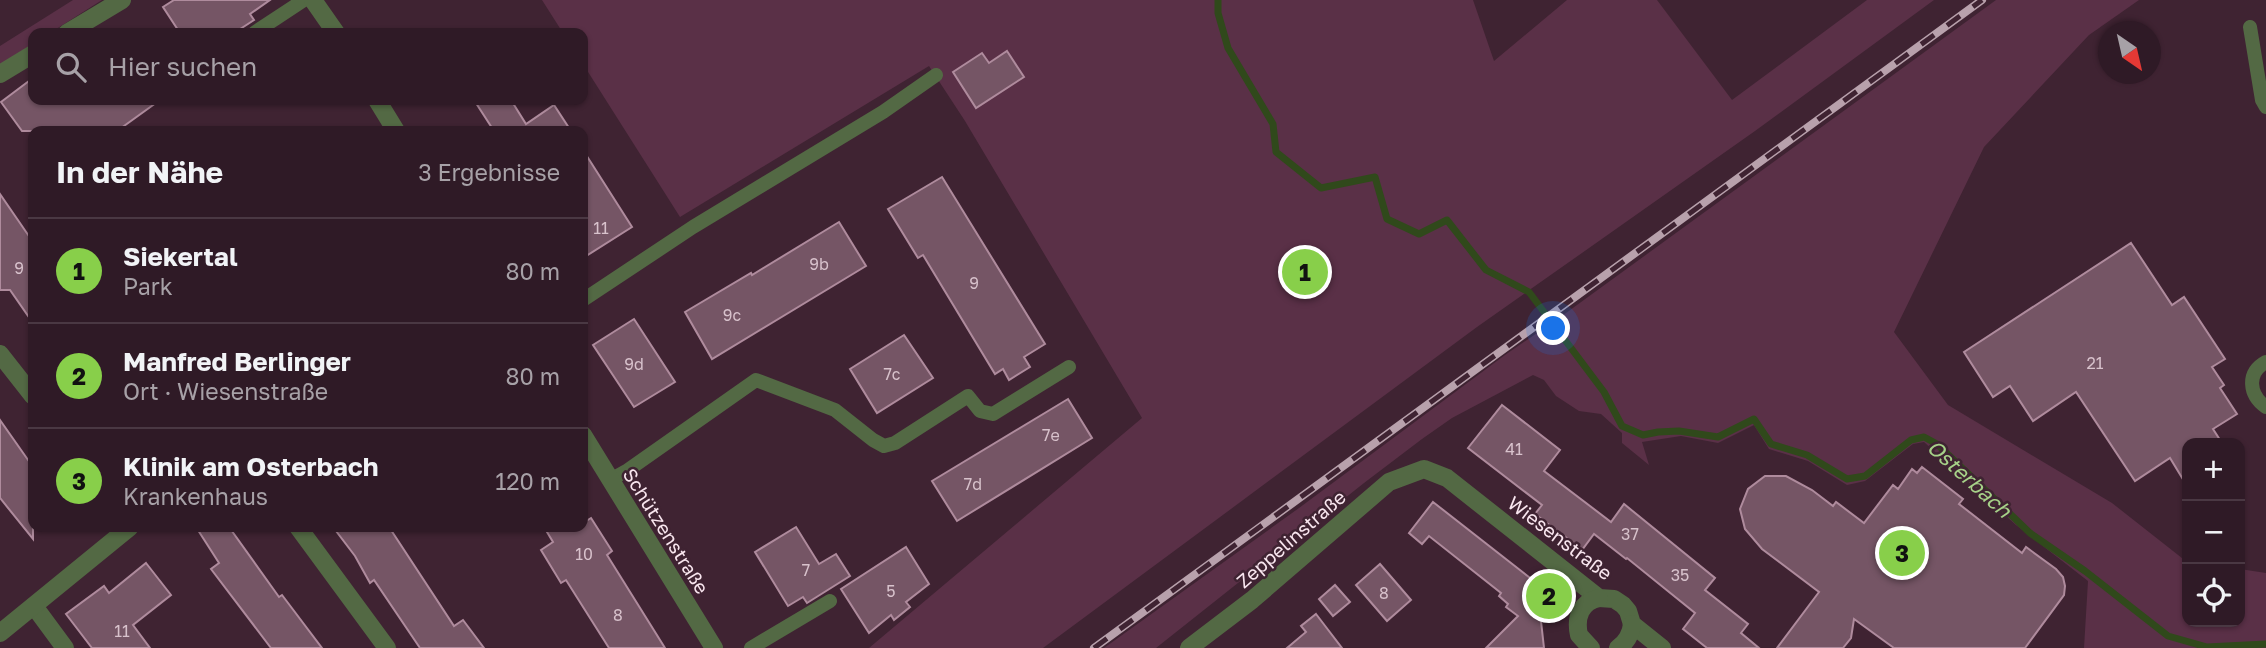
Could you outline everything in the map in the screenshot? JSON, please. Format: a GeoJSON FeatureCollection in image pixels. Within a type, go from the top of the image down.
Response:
{"type":"FeatureCollection","features":[{"type":"Feature","properties":{"kind":"street"},"geometry":{"type":"LineString","coordinates":[[75,28],[122,0]]}},
{"type":"Feature","properties":{"kind":"street"},"geometry":{"type":"LineString","coordinates":[[313,0],[333,28]]}},
{"type":"Feature","properties":{"kind":"street"},"geometry":{"type":"LineString","coordinates":[[0,74],[28,57]]}},
{"type":"Feature","properties":{"kind":"street"},"geometry":{"type":"LineString","coordinates":[[380,105],[393,126]]}},
{"type":"Feature","properties":{"kind":"street"},"geometry":{"type":"LineString","coordinates":[[0,354],[28,390]]}},
{"type":"Feature","properties":{"kind":"street","name":"Schützenstraße"},"geometry":{"type":"LineString","coordinates":[[588,443],[714,648]]}},
{"type":"Feature","properties":{"kind":"street","name":"Wiesenstraße"},"geometry":{"type":"LineString","coordinates":[[1424,470],[1447,478],[1600,598],[1614,599],[1623,605],[1632,624],[1662,648]]}},
{"type":"Feature","properties":{"kind":"street","name":"Zeppelinstraße"},"geometry":{"type":"LineString","coordinates":[[1189,648],[1252,600],[1389,482],[1424,470]]}},
{"type":"Feature","properties":{"kind":"street"},"geometry":{"type":"LineString","coordinates":[[0,633],[124,532]]}},
{"type":"Feature","properties":{"kind":"street"},"geometry":{"type":"LineString","coordinates":[[302,532],[387,648]]}},
{"type":"Feature","properties":{"kind":"street"},"geometry":{"type":"LineString","coordinates":[[1586,647],[1579,635],[1578,616],[1584,606],[1600,598]]}},
{"type":"Feature","properties":{"kind":"street"},"geometry":{"type":"LineString","coordinates":[[34,606],[65,648]]}},
{"type":"Feature","properties":{"kind":"street"},"geometry":{"type":"LineString","coordinates":[[1618,648],[1631,633],[1632,624]]}},
{"type":"Feature","properties":{"kind":"lane"},"geometry":{"type":"LineString","coordinates":[[262,28],[304,0]]}},
{"type":"Feature","properties":{"kind":"lane"},"geometry":{"type":"LineString","coordinates":[[2250,27],[2262,100],[2266,107]]}},
{"type":"Feature","properties":{"kind":"lane"},"geometry":{"type":"LineString","coordinates":[[588,297],[692,227],[883,112],[936,75]]}},
{"type":"Feature","properties":{"kind":"lane"},"geometry":{"type":"LineString","coordinates":[[2266,362],[2255,372],[2252,388],[2254,396],[2266,407]]}},
{"type":"Feature","properties":{"kind":"lane"},"geometry":{"type":"LineString","coordinates":[[610,480],[757,380],[835,410],[884,446],[895,443],[968,396],[980,411],[993,414],[1069,367]]}},
{"type":"Feature","properties":{"kind":"lane"},"geometry":{"type":"LineString","coordinates":[[751,648],[830,601]]}},
{"type":"Feature","properties":{"kind":"shaded area"},"geometry":{"type":"Polygon","coordinates":[[[73,0],[102,0],[58,28],[29,28],[73,0]]]}},
{"type":"Feature","properties":{"kind":"shaded area"},"geometry":{"type":"Polygon","coordinates":[[[542,0],[1473,0],[1494,61],[1567,0],[1657,0],[1732,100],[1867,0],[1934,0],[1755,131],[1477,327],[1043,648],[869,648],[1142,418],[965,121],[929,66],[680,217],[588,72],[588,28],[560,28],[542,0]]]}},
{"type":"Feature","properties":{"kind":"shaded area"},"geometry":{"type":"Polygon","coordinates":[[[1996,0],[2139,0],[2109,21],[2098,21],[2098,29],[2089,35],[1984,147],[1894,332],[1948,405],[2112,503],[2182,558],[2182,627],[2245,627],[2245,570],[2266,573],[2266,648],[2084,648],[2088,581],[2016,525],[1924,442],[1913,444],[1865,481],[1847,485],[1808,461],[1769,449],[1754,425],[1718,443],[1681,436],[1642,442],[1649,465],[1622,443],[1622,433],[1601,414],[1579,411],[1556,396],[1544,380],[1533,375],[1452,418],[1422,439],[1156,648],[1104,648],[1996,0]]]}},
{"type":"Feature","properties":{"kind":"shaded area"},"geometry":{"type":"Polygon","coordinates":[[[28,28],[28,47],[0,65],[0,46],[28,28]]]}},
{"type":"Feature","properties":{"kind":"building"},"geometry":{"type":"Polygon","coordinates":[[[174,0],[270,0],[250,14],[254,20],[242,28],[177,28],[163,7],[174,0]]]}},
{"type":"Feature","properties":{"kind":"building"},"geometry":{"type":"Polygon","coordinates":[[[1007,51],[1024,77],[976,108],[953,72],[982,53],[989,63],[1007,51]]]}},
{"type":"Feature","properties":{"kind":"building"},"geometry":{"type":"Polygon","coordinates":[[[28,82],[28,105],[153,105],[124,126],[28,126],[28,131],[22,131],[1,102],[28,82]]]}},
{"type":"Feature","properties":{"kind":"building"},"geometry":{"type":"Polygon","coordinates":[[[477,105],[514,105],[526,124],[554,105],[568,126],[491,126],[477,105]]]}},
{"type":"Feature","properties":{"kind":"building"},"geometry":{"type":"Polygon","coordinates":[[[588,158],[632,227],[588,255],[588,158]]]}},
{"type":"Feature","properties":{"kind":"building"},"geometry":{"type":"Polygon","coordinates":[[[942,177],[1045,344],[1024,357],[1030,367],[1009,380],[1003,369],[995,374],[923,255],[918,258],[888,209],[942,177]]]}},
{"type":"Feature","properties":{"kind":"building"},"geometry":{"type":"Polygon","coordinates":[[[0,194],[28,235],[28,316],[10,290],[0,290],[0,194]]]}},
{"type":"Feature","properties":{"kind":"building"},"geometry":{"type":"Polygon","coordinates":[[[839,222],[866,266],[712,359],[685,312],[839,222]]]}},
{"type":"Feature","properties":{"kind":"building"},"geometry":{"type":"Polygon","coordinates":[[[2131,243],[2172,305],[2184,297],[2225,359],[2212,367],[2224,385],[2220,388],[2237,414],[2213,429],[2219,438],[2182,438],[2182,478],[2170,458],[2135,481],[2076,392],[2033,421],[2010,386],[1993,397],[1964,352],[2131,243]]]}},
{"type":"Feature","properties":{"kind":"building"},"geometry":{"type":"Polygon","coordinates":[[[634,319],[675,382],[634,407],[593,345],[634,319]]]}},
{"type":"Feature","properties":{"kind":"building"},"geometry":{"type":"Polygon","coordinates":[[[904,335],[933,378],[877,413],[850,369],[904,335]]]}},
{"type":"Feature","properties":{"kind":"building"},"geometry":{"type":"Polygon","coordinates":[[[1068,399],[1092,438],[957,521],[932,481],[1068,399]]]}},
{"type":"Feature","properties":{"kind":"building"},"geometry":{"type":"Polygon","coordinates":[[[1502,405],[1560,450],[1544,471],[1611,522],[1624,504],[1715,578],[1705,590],[1748,624],[1741,633],[1759,648],[1707,648],[1683,629],[1695,613],[1627,558],[1594,534],[1582,550],[1563,535],[1560,538],[1552,527],[1535,514],[1542,505],[1468,448],[1502,405]]]}},
{"type":"Feature","properties":{"kind":"building"},"geometry":{"type":"Polygon","coordinates":[[[0,420],[28,460],[28,532],[33,532],[33,539],[0,498],[0,420]]]}},
{"type":"Feature","properties":{"kind":"building"},"geometry":{"type":"Polygon","coordinates":[[[1922,467],[1963,499],[1959,504],[2022,553],[2026,547],[2063,577],[2064,595],[2025,648],[1894,648],[1854,619],[1851,638],[1843,648],[1777,648],[1819,592],[1762,549],[1745,529],[1740,509],[1748,489],[1765,476],[1786,476],[1812,490],[1833,506],[1836,502],[1864,523],[1893,485],[1898,489],[1912,469],[1917,473],[1922,467]]]}},
{"type":"Feature","properties":{"kind":"building"},"geometry":{"type":"Polygon","coordinates":[[[1433,502],[1548,592],[1538,604],[1543,609],[1541,621],[1544,648],[1486,648],[1518,616],[1506,607],[1508,604],[1499,596],[1501,593],[1429,536],[1422,544],[1409,533],[1433,502]]]}},
{"type":"Feature","properties":{"kind":"building"},"geometry":{"type":"Polygon","coordinates":[[[591,518],[612,551],[607,555],[665,648],[609,648],[566,580],[561,583],[541,550],[553,542],[547,532],[588,532],[588,520],[591,518]]]}},
{"type":"Feature","properties":{"kind":"building"},"geometry":{"type":"Polygon","coordinates":[[[796,527],[819,564],[836,554],[850,576],[807,603],[803,597],[788,606],[755,552],[796,527]]]}},
{"type":"Feature","properties":{"kind":"building"},"geometry":{"type":"Polygon","coordinates":[[[199,532],[233,532],[279,597],[282,595],[322,648],[271,648],[211,569],[219,563],[199,532]]]}},
{"type":"Feature","properties":{"kind":"building"},"geometry":{"type":"Polygon","coordinates":[[[337,532],[392,532],[454,626],[463,620],[484,648],[420,648],[374,580],[370,583],[355,556],[337,532]]]}},
{"type":"Feature","properties":{"kind":"building"},"geometry":{"type":"Polygon","coordinates":[[[906,547],[929,584],[906,602],[910,607],[894,620],[891,615],[869,633],[841,589],[906,547]]]}},
{"type":"Feature","properties":{"kind":"building"},"geometry":{"type":"Polygon","coordinates":[[[146,563],[171,595],[133,625],[150,648],[92,648],[66,614],[104,586],[109,593],[146,563]]]}},
{"type":"Feature","properties":{"kind":"building"},"geometry":{"type":"Polygon","coordinates":[[[1380,564],[1411,600],[1387,621],[1356,585],[1380,564]]]}},
{"type":"Feature","properties":{"kind":"building"},"geometry":{"type":"Polygon","coordinates":[[[1335,585],[1350,602],[1333,616],[1319,599],[1335,585]]]}},
{"type":"Feature","properties":{"kind":"building"},"geometry":{"type":"Polygon","coordinates":[[[1316,614],[1342,648],[1287,648],[1306,632],[1301,626],[1316,614]]]}},
{"type":"Feature","properties":{"kind":"waterway","name":"Osterbach"},"geometry":{"type":"LineString","coordinates":[[1218,0],[1218,13],[1228,48],[1273,124],[1276,152],[1321,188],[1375,177],[1387,219],[1419,234],[1447,220],[1486,270],[1529,292],[1604,392],[1622,426],[1643,435],[1679,431],[1718,437],[1754,419],[1771,444],[1807,455],[1847,479],[1865,476],[1911,440],[1924,437],[1937,444],[2030,533],[2085,571],[2168,636],[2207,647],[2266,644]]}},
{"type":"Feature","properties":{"kind":"railway"},"geometry":{"type":"LineString","coordinates":[[1094,648],[1982,0]]}},
{"type":"Feature","properties":{"kind":"place","name":"Siekertal"},"geometry":{"type":"Point","coordinates":[1305,272]}},
{"type":"Feature","properties":{"kind":"place","name":"Klinik am Osterbach"},"geometry":{"type":"Point","coordinates":[1902,553]}},
{"type":"Feature","properties":{"kind":"place","name":"Manfred Berlinger"},"geometry":{"type":"Point","coordinates":[1549,596]}}]}
